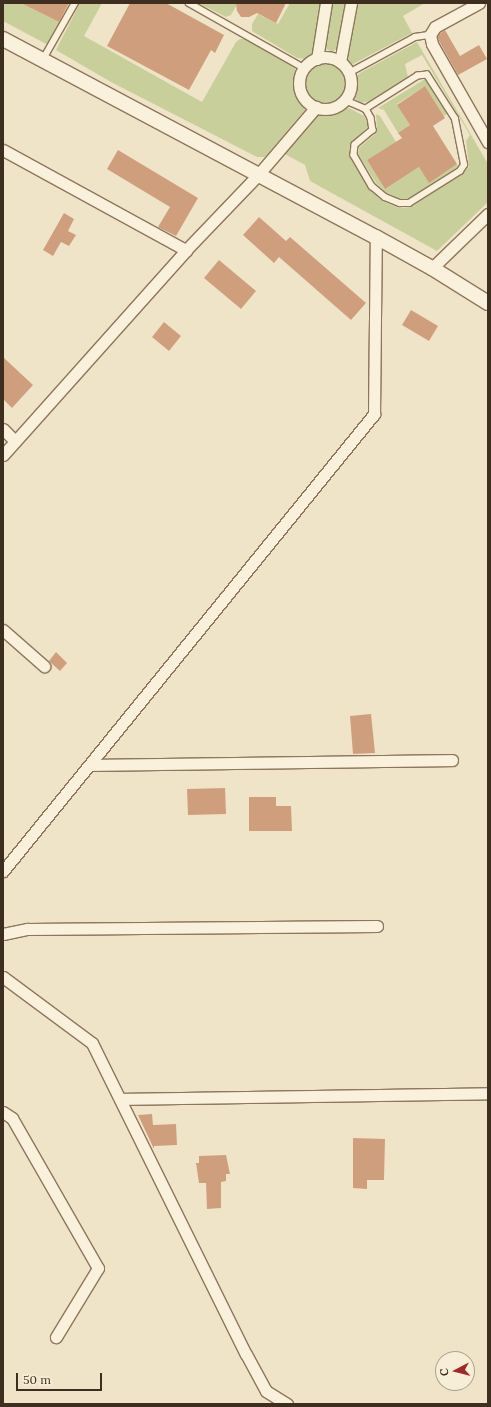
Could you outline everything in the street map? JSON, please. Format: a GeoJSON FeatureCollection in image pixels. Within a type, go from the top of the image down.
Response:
{"type":"FeatureCollection","features":[{"type":"Feature","properties":{"kind":"street"},"geometry":{"type":"LineString","coordinates":[[317,58],[326,3]]}},
{"type":"Feature","properties":{"kind":"street"},"geometry":{"type":"LineString","coordinates":[[340,62],[350,3]]}},
{"type":"Feature","properties":{"kind":"street"},"geometry":{"type":"LineString","coordinates":[[479,3],[435,27],[430,35],[432,44],[488,142]]}},
{"type":"Feature","properties":{"kind":"street"},"geometry":{"type":"LineString","coordinates":[[3,39],[257,176],[432,268],[488,303]]}},
{"type":"Feature","properties":{"kind":"street"},"geometry":{"type":"LineString","coordinates":[[329,57],[340,62],[349,73],[351,83],[345,100],[332,108],[316,107],[309,103],[300,90],[300,75],[304,68],[317,58],[329,57]]}},
{"type":"Feature","properties":{"kind":"street"},"geometry":{"type":"LineString","coordinates":[[3,455],[186,250],[257,176],[316,107]]}},
{"type":"Feature","properties":{"kind":"street"},"geometry":{"type":"LineString","coordinates":[[3,150],[186,250]]}},
{"type":"Feature","properties":{"kind":"street"},"geometry":{"type":"LineString","coordinates":[[432,268],[488,214]]}},
{"type":"Feature","properties":{"kind":"street"},"geometry":{"type":"LineString","coordinates":[[3,871],[92,765],[374,414],[376,238]]}},
{"type":"Feature","properties":{"kind":"street"},"geometry":{"type":"LineString","coordinates":[[3,429],[15,441]]}},
{"type":"Feature","properties":{"kind":"street"},"geometry":{"type":"LineString","coordinates":[[3,630],[44,666]]}},
{"type":"Feature","properties":{"kind":"street"},"geometry":{"type":"LineString","coordinates":[[92,765],[452,760]]}},
{"type":"Feature","properties":{"kind":"street"},"geometry":{"type":"LineString","coordinates":[[3,934],[27,929],[377,926]]}},
{"type":"Feature","properties":{"kind":"street"},"geometry":{"type":"LineString","coordinates":[[3,977],[92,1043],[122,1099],[246,1354],[266,1390],[287,1404]]}},
{"type":"Feature","properties":{"kind":"street"},"geometry":{"type":"LineString","coordinates":[[122,1099],[488,1093]]}},
{"type":"Feature","properties":{"kind":"street"},"geometry":{"type":"LineString","coordinates":[[3,1112],[12,1118],[98,1268],[56,1337]]}},
{"type":"Feature","properties":{"kind":"lane"},"geometry":{"type":"LineString","coordinates":[[42,61],[75,3]]}},
{"type":"Feature","properties":{"kind":"lane"},"geometry":{"type":"LineString","coordinates":[[189,3],[304,68]]}},
{"type":"Feature","properties":{"kind":"lane"},"geometry":{"type":"LineString","coordinates":[[349,73],[415,37],[430,35]]}},
{"type":"Feature","properties":{"kind":"lane"},"geometry":{"type":"LineString","coordinates":[[345,100],[366,109],[373,122],[373,130],[355,145],[354,155],[372,186],[385,197],[400,203],[410,203],[462,168],[465,161],[455,119],[426,75],[418,76],[366,109]]}},
{"type":"Feature","properties":{"kind":"green space"},"geometry":{"type":"Polygon","coordinates":[[[3,3],[34,3],[31,8],[59,22],[67,9],[48,45],[3,21],[3,3]]]}},
{"type":"Feature","properties":{"kind":"green space"},"geometry":{"type":"Polygon","coordinates":[[[80,3],[102,3],[84,36],[202,102],[236,42],[240,39],[246,39],[295,68],[296,92],[305,110],[265,157],[257,157],[111,82],[56,50],[80,3]]]}},
{"type":"Feature","properties":{"kind":"green space"},"geometry":{"type":"Polygon","coordinates":[[[198,3],[238,3],[231,15],[226,17],[198,3]]]}},
{"type":"Feature","properties":{"kind":"green space"},"geometry":{"type":"Polygon","coordinates":[[[290,3],[322,3],[313,52],[307,59],[297,58],[252,31],[252,24],[258,14],[278,24],[290,3]]]}},
{"type":"Feature","properties":{"kind":"green space"},"geometry":{"type":"Polygon","coordinates":[[[332,3],[345,3],[338,47],[333,52],[326,49],[325,45],[332,3]]]}},
{"type":"Feature","properties":{"kind":"green space"},"geometry":{"type":"Polygon","coordinates":[[[355,3],[425,3],[403,16],[412,33],[353,64],[348,63],[346,57],[355,3]]]}},
{"type":"Feature","properties":{"kind":"green space"},"geometry":{"type":"Polygon","coordinates":[[[417,42],[488,164],[488,202],[437,251],[310,181],[305,165],[283,153],[316,116],[349,108],[364,116],[369,126],[351,143],[349,156],[369,188],[382,201],[399,208],[411,207],[462,174],[469,167],[466,141],[470,135],[422,55],[405,64],[408,77],[370,101],[361,103],[353,97],[356,77],[360,73],[417,42]]]}},
{"type":"Feature","properties":{"kind":"green space"},"geometry":{"type":"Polygon","coordinates":[[[321,62],[329,62],[337,65],[343,71],[346,83],[343,95],[337,101],[329,104],[321,104],[313,101],[307,95],[304,87],[304,79],[307,71],[313,65],[321,62]]]}},
{"type":"Feature","properties":{"kind":"green space"},"geometry":{"type":"Polygon","coordinates":[[[425,79],[448,113],[444,116],[425,86],[397,104],[410,125],[398,133],[384,110],[378,108],[425,79]]]}},
{"type":"Feature","properties":{"kind":"green space"},"geometry":{"type":"Polygon","coordinates":[[[376,114],[380,116],[396,142],[367,160],[385,189],[419,167],[429,182],[457,164],[458,167],[408,199],[400,199],[387,193],[376,183],[358,154],[359,148],[377,132],[376,114]]]}},
{"type":"Feature","properties":{"kind":"building"},"geometry":{"type":"Polygon","coordinates":[[[21,3],[69,3],[59,22],[21,3]]]}},
{"type":"Feature","properties":{"kind":"building"},"geometry":{"type":"Polygon","coordinates":[[[130,3],[166,3],[224,35],[215,53],[211,50],[189,90],[107,46],[130,3]]]}},
{"type":"Feature","properties":{"kind":"building"},"geometry":{"type":"Polygon","coordinates":[[[236,3],[286,3],[276,23],[257,13],[249,17],[241,17],[237,11],[236,3]]]}},
{"type":"Feature","properties":{"kind":"building"},"geometry":{"type":"Polygon","coordinates":[[[445,30],[460,56],[479,45],[487,59],[458,75],[437,36],[445,30]]]}},
{"type":"Feature","properties":{"kind":"building"},"geometry":{"type":"Polygon","coordinates":[[[425,86],[445,118],[433,126],[457,164],[429,183],[419,167],[385,189],[367,160],[402,138],[398,133],[410,125],[397,105],[425,86]]]}},
{"type":"Feature","properties":{"kind":"building"},"geometry":{"type":"Polygon","coordinates":[[[118,150],[198,198],[176,236],[158,227],[170,207],[107,169],[118,150]]]}},
{"type":"Feature","properties":{"kind":"building"},"geometry":{"type":"Polygon","coordinates":[[[64,213],[74,219],[68,231],[76,235],[69,246],[61,242],[53,256],[43,250],[64,213]]]}},
{"type":"Feature","properties":{"kind":"building"},"geometry":{"type":"Polygon","coordinates":[[[259,217],[286,241],[290,237],[366,303],[351,320],[279,257],[274,263],[243,235],[259,217]]]}},
{"type":"Feature","properties":{"kind":"building"},"geometry":{"type":"Polygon","coordinates":[[[219,260],[256,291],[241,309],[204,278],[219,260]]]}},
{"type":"Feature","properties":{"kind":"building"},"geometry":{"type":"Polygon","coordinates":[[[411,310],[438,326],[429,341],[402,325],[411,310]]]}},
{"type":"Feature","properties":{"kind":"building"},"geometry":{"type":"Polygon","coordinates":[[[164,322],[181,336],[169,351],[152,337],[164,322]]]}},
{"type":"Feature","properties":{"kind":"building"},"geometry":{"type":"Polygon","coordinates":[[[3,357],[33,385],[12,408],[3,399],[3,357]]]}},
{"type":"Feature","properties":{"kind":"building"},"geometry":{"type":"Polygon","coordinates":[[[56,652],[67,663],[60,671],[49,661],[56,652]]]}},
{"type":"Feature","properties":{"kind":"building"},"geometry":{"type":"Polygon","coordinates":[[[371,714],[375,753],[353,754],[350,716],[371,714]]]}},
{"type":"Feature","properties":{"kind":"building"},"geometry":{"type":"Polygon","coordinates":[[[225,788],[226,814],[188,815],[187,789],[225,788]]]}},
{"type":"Feature","properties":{"kind":"building"},"geometry":{"type":"Polygon","coordinates":[[[249,797],[276,797],[276,806],[291,806],[292,831],[249,831],[249,797]]]}},
{"type":"Feature","properties":{"kind":"building"},"geometry":{"type":"Polygon","coordinates":[[[152,1114],[153,1125],[176,1124],[177,1145],[154,1146],[154,1149],[138,1115],[152,1114]]]}},
{"type":"Feature","properties":{"kind":"building"},"geometry":{"type":"Polygon","coordinates":[[[353,1138],[385,1139],[384,1180],[367,1180],[367,1189],[353,1188],[353,1138]]]}},
{"type":"Feature","properties":{"kind":"building"},"geometry":{"type":"Polygon","coordinates":[[[226,1155],[230,1174],[226,1174],[226,1181],[221,1182],[221,1208],[207,1209],[206,1183],[199,1183],[196,1163],[199,1163],[199,1156],[226,1155]]]}}]}
